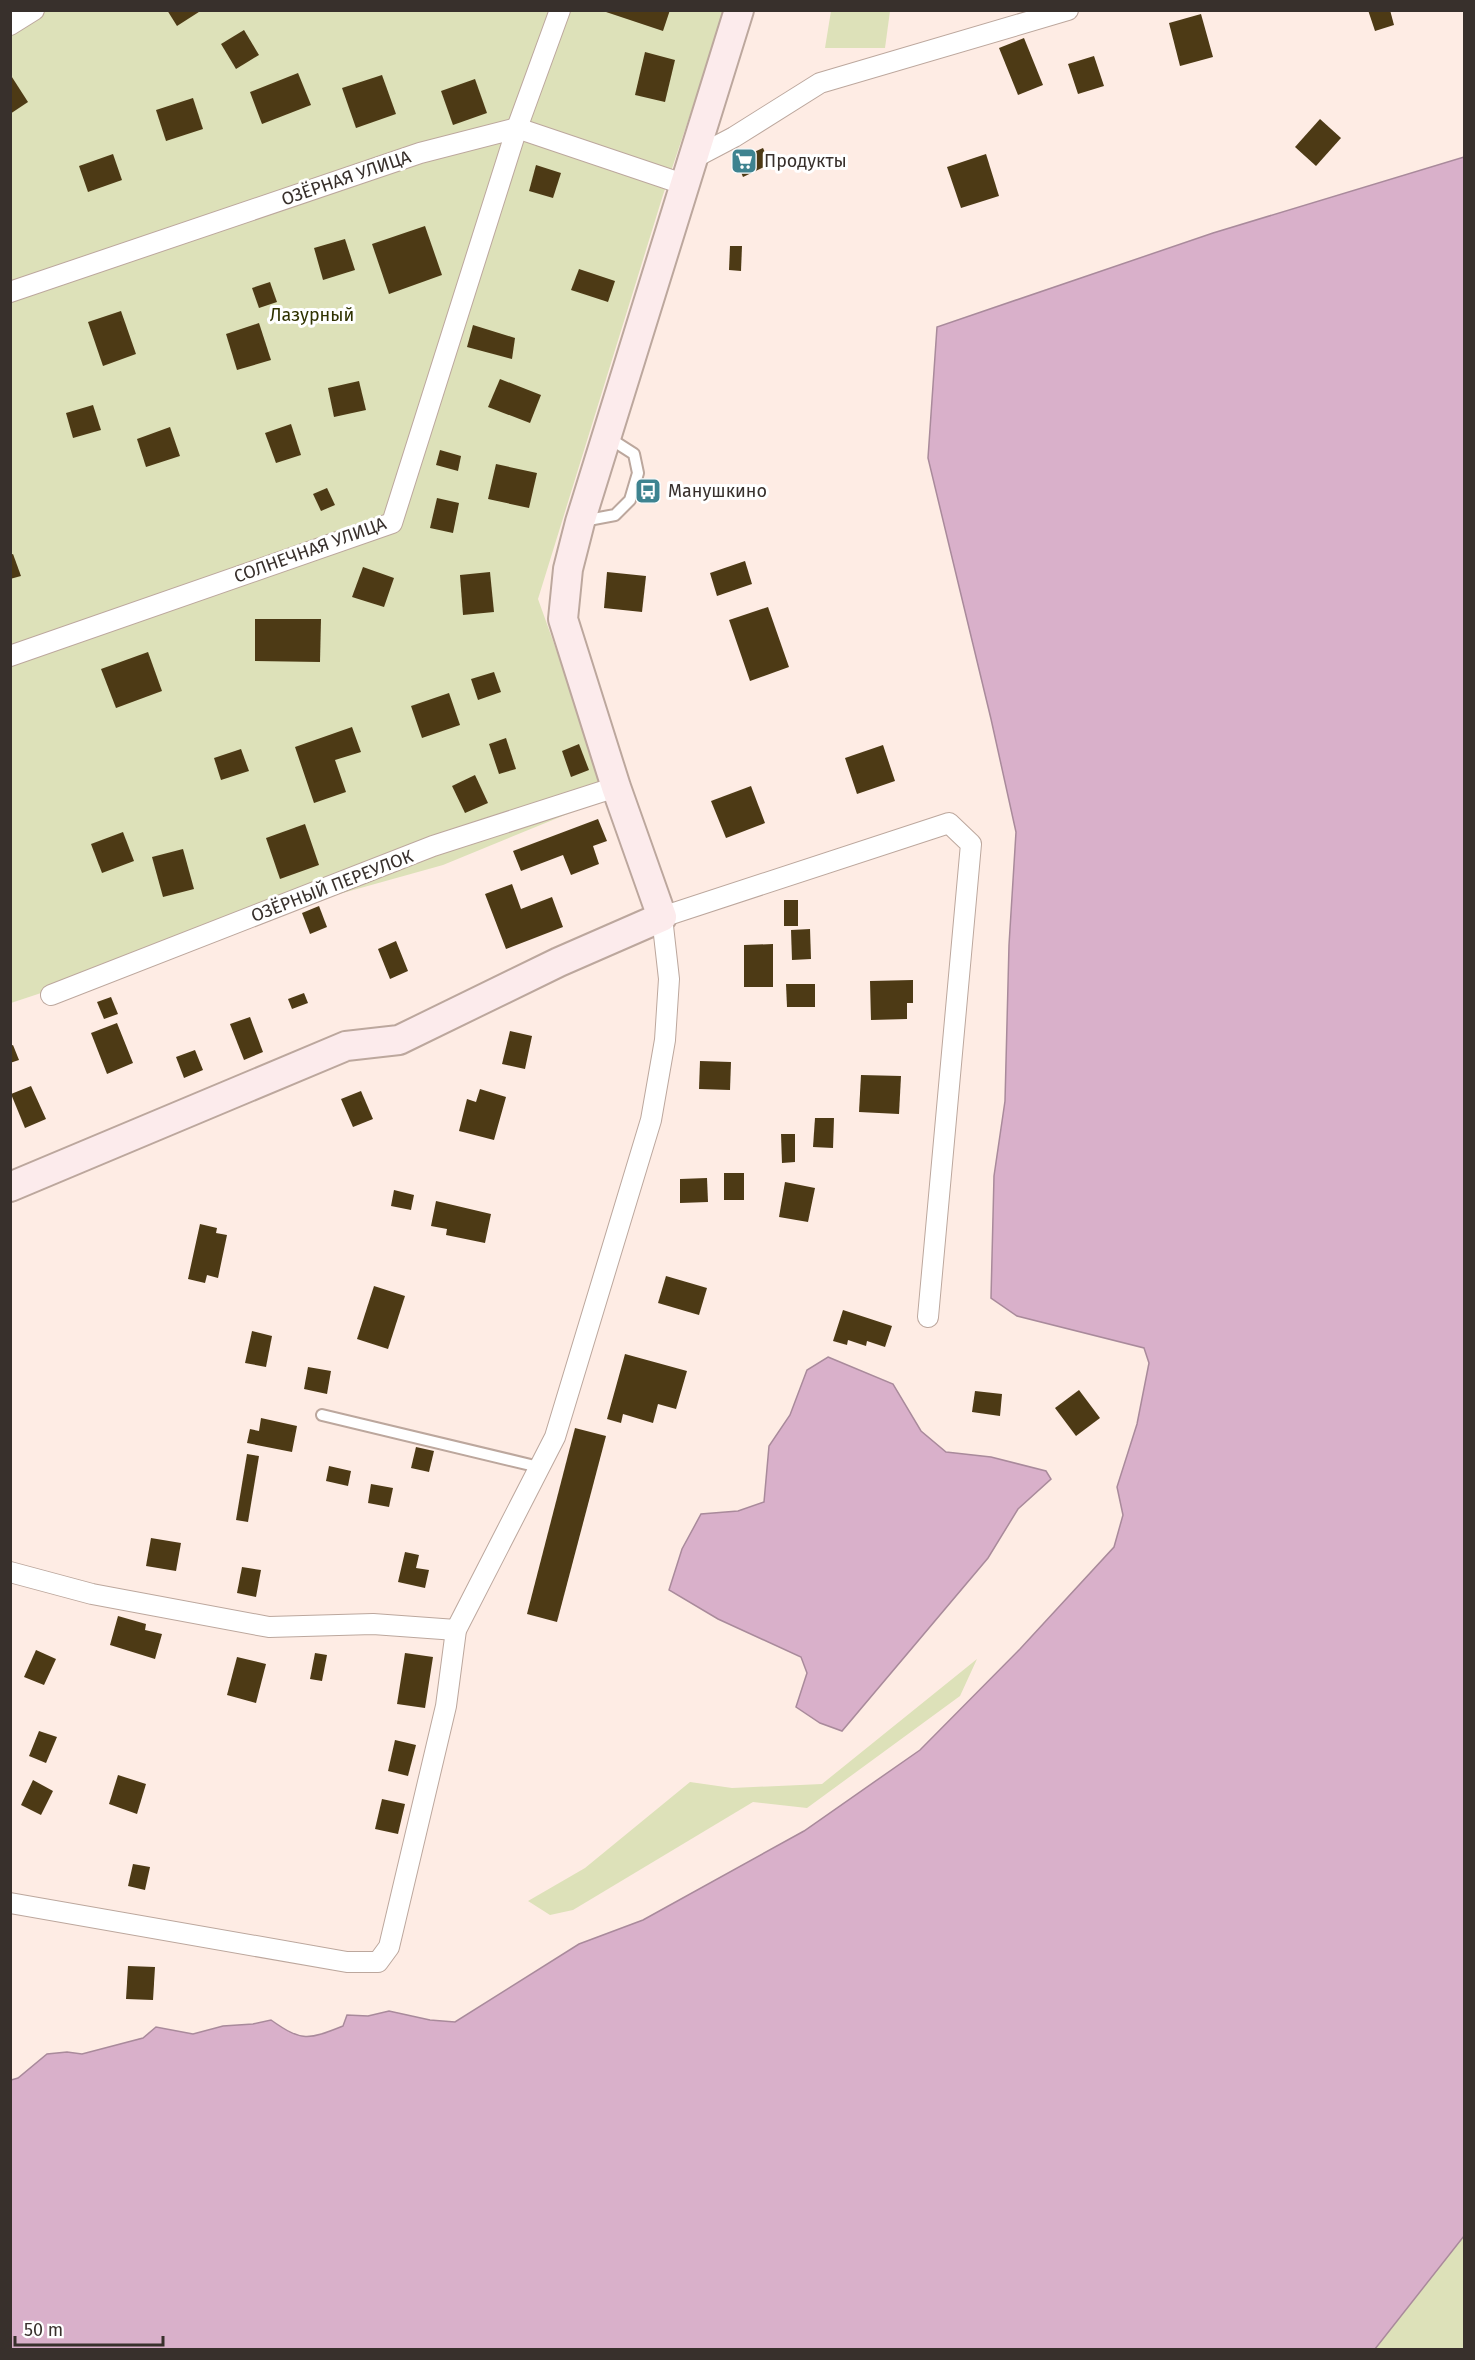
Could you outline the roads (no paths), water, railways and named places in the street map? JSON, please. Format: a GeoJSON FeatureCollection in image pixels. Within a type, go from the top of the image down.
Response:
{"type":"FeatureCollection","features":[{"type":"Feature","properties":{"kind":"street"},"geometry":{"type":"LineString","coordinates":[[10,25],[34,10]]}},
{"type":"Feature","properties":{"kind":"street"},"geometry":{"type":"LineString","coordinates":[[560,10],[517,128],[689,171]]}},
{"type":"Feature","properties":{"kind":"street"},"geometry":{"type":"LineString","coordinates":[[10,1903],[346,1962],[378,1962],[389,1947],[446,1706],[456,1629],[555,1437],[651,1120],[665,1040],[669,979],[662,917],[616,787],[563,619],[568,569],[605,435],[739,10]]}},
{"type":"Feature","properties":{"kind":"street"},"geometry":{"type":"LineString","coordinates":[[689,171],[734,137],[820,82],[1068,10]]}},
{"type":"Feature","properties":{"kind":"street","name":"ОЗЁРНАЯ УЛИЦА"},"geometry":{"type":"LineString","coordinates":[[10,292],[420,153],[517,128]]}},
{"type":"Feature","properties":{"kind":"street","name":"СОЛНЕЧНАЯ УЛИЦА"},"geometry":{"type":"LineString","coordinates":[[10,656],[392,523],[517,128]]}},
{"type":"Feature","properties":{"kind":"street","name":"ОЗЁРНЫЙ ПЕРЕУЛОК"},"geometry":{"type":"LineString","coordinates":[[51,995],[433,846],[616,787]]}},
{"type":"Feature","properties":{"kind":"street"},"geometry":{"type":"LineString","coordinates":[[10,1187],[346,1046],[399,1040],[559,962],[662,917],[949,824],[970,844],[928,1317]]}},
{"type":"Feature","properties":{"kind":"street"},"geometry":{"type":"LineString","coordinates":[[10,1572],[92,1594],[269,1626],[373,1624],[456,1629]]}},
{"type":"Feature","properties":{"kind":"lane"},"geometry":{"type":"LineString","coordinates":[[580,522],[615,515],[630,500],[638,473],[634,454],[605,435]]}},
{"type":"Feature","properties":{"kind":"lane"},"geometry":{"type":"LineString","coordinates":[[322,1414],[539,1467]]}},
{"type":"Feature","properties":{"kind":"place","name":"Продукты"},"geometry":{"type":"Point","coordinates":[744,161]}},
{"type":"Feature","properties":{"kind":"place","name":"Манушкино"},"geometry":{"type":"Point","coordinates":[648,491]}},
{"type":"Feature","properties":{"kind":"park label","name":"Лазурный"},"geometry":{"type":"Point","coordinates":[312,315]}}]}
